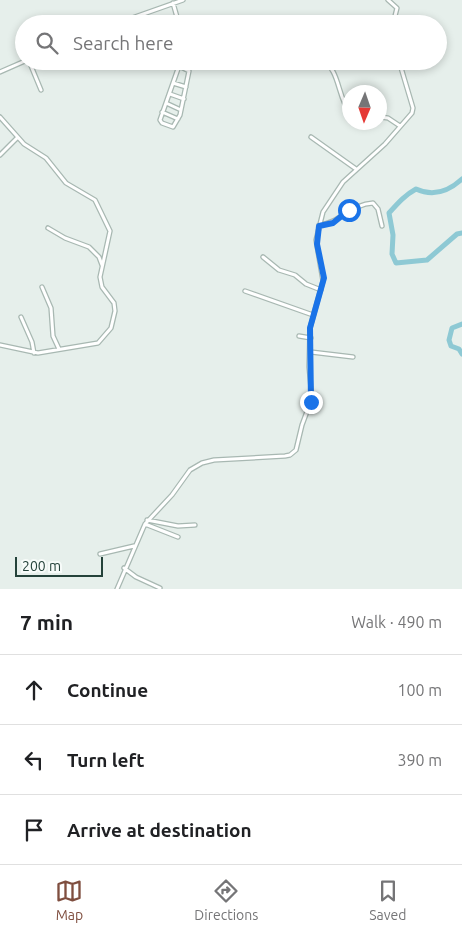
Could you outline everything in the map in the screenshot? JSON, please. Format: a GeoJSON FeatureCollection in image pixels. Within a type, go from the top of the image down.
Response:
{"type":"FeatureCollection","features":[{"type":"Feature","properties":{"kind":"street"},"geometry":{"type":"LineString","coordinates":[[140,15],[183,0]]}},
{"type":"Feature","properties":{"kind":"street"},"geometry":{"type":"LineString","coordinates":[[388,0],[396,8],[395,15]]}},
{"type":"Feature","properties":{"kind":"street"},"geometry":{"type":"LineString","coordinates":[[173,3],[176,15]]}},
{"type":"Feature","properties":{"kind":"street"},"geometry":{"type":"LineString","coordinates":[[0,72],[15,66]]}},
{"type":"Feature","properties":{"kind":"street"},"geometry":{"type":"LineString","coordinates":[[31,70],[40,90]]}},
{"type":"Feature","properties":{"kind":"street"},"geometry":{"type":"LineString","coordinates":[[178,70],[160,120],[162,123],[173,127],[178,119],[184,100],[189,72],[186,70]]}},
{"type":"Feature","properties":{"kind":"street"},"geometry":{"type":"LineString","coordinates":[[333,70],[342,99]]}},
{"type":"Feature","properties":{"kind":"street"},"geometry":{"type":"LineString","coordinates":[[117,589],[124,568],[144,524],[172,495],[187,473],[202,463],[230,458],[294,454],[312,398],[309,367],[310,328],[324,274],[317,244],[319,226],[328,202],[356,169],[384,144],[412,113],[413,108],[402,70]]}},
{"type":"Feature","properties":{"kind":"street"},"geometry":{"type":"LineString","coordinates":[[173,83],[186,87]]}},
{"type":"Feature","properties":{"kind":"street"},"geometry":{"type":"LineString","coordinates":[[170,94],[184,100]]}},
{"type":"Feature","properties":{"kind":"street"},"geometry":{"type":"LineString","coordinates":[[166,103],[181,110]]}},
{"type":"Feature","properties":{"kind":"street"},"geometry":{"type":"LineString","coordinates":[[162,112],[178,119]]}},
{"type":"Feature","properties":{"kind":"street"},"geometry":{"type":"LineString","coordinates":[[0,117],[17,138],[46,158],[66,183],[95,200],[110,231],[102,265],[101,284],[115,308],[111,328],[98,343],[34,353],[0,345]]}},
{"type":"Feature","properties":{"kind":"street"},"geometry":{"type":"LineString","coordinates":[[387,118],[400,126]]}},
{"type":"Feature","properties":{"kind":"street"},"geometry":{"type":"LineString","coordinates":[[311,137],[356,169]]}},
{"type":"Feature","properties":{"kind":"street"},"geometry":{"type":"LineString","coordinates":[[0,155],[17,138]]}},
{"type":"Feature","properties":{"kind":"street"},"geometry":{"type":"LineString","coordinates":[[319,226],[333,223],[349,210],[373,203],[378,210],[382,226]]}},
{"type":"Feature","properties":{"kind":"street"},"geometry":{"type":"LineString","coordinates":[[48,228],[65,238],[89,246],[98,256],[102,265]]}},
{"type":"Feature","properties":{"kind":"street"},"geometry":{"type":"LineString","coordinates":[[263,257],[279,270],[295,275],[306,284],[321,290]]}},
{"type":"Feature","properties":{"kind":"street"},"geometry":{"type":"LineString","coordinates":[[42,288],[51,308],[53,336],[59,349]]}},
{"type":"Feature","properties":{"kind":"street"},"geometry":{"type":"LineString","coordinates":[[245,291],[313,315]]}},
{"type":"Feature","properties":{"kind":"street"},"geometry":{"type":"LineString","coordinates":[[21,318],[32,342],[34,353]]}},
{"type":"Feature","properties":{"kind":"street"},"geometry":{"type":"LineString","coordinates":[[299,336],[311,338]]}},
{"type":"Feature","properties":{"kind":"street"},"geometry":{"type":"LineString","coordinates":[[310,352],[353,357]]}},
{"type":"Feature","properties":{"kind":"street"},"geometry":{"type":"LineString","coordinates":[[147,520],[178,526],[195,525]]}},
{"type":"Feature","properties":{"kind":"street"},"geometry":{"type":"LineString","coordinates":[[144,524],[178,537]]}},
{"type":"Feature","properties":{"kind":"street"},"geometry":{"type":"LineString","coordinates":[[100,554],[135,546]]}},
{"type":"Feature","properties":{"kind":"street"},"geometry":{"type":"LineString","coordinates":[[124,568],[136,577],[160,588]]}},
{"type":"Feature","properties":{"kind":"waterway"},"geometry":{"type":"LineString","coordinates":[[462,179],[452,187],[440,192],[435,193],[416,189],[395,206],[389,213],[393,235],[392,254],[396,263],[427,260],[457,234],[462,233]]}},
{"type":"Feature","properties":{"kind":"waterway"},"geometry":{"type":"LineString","coordinates":[[462,324],[452,328],[449,340],[451,346],[459,349],[462,354]]}},
{"type":"Feature","properties":{"kind":"route"},"geometry":{"type":"LineString","coordinates":[[311,402],[313,392],[309,367],[310,328],[324,278],[317,235],[319,226],[333,223],[349,210]]}}]}
